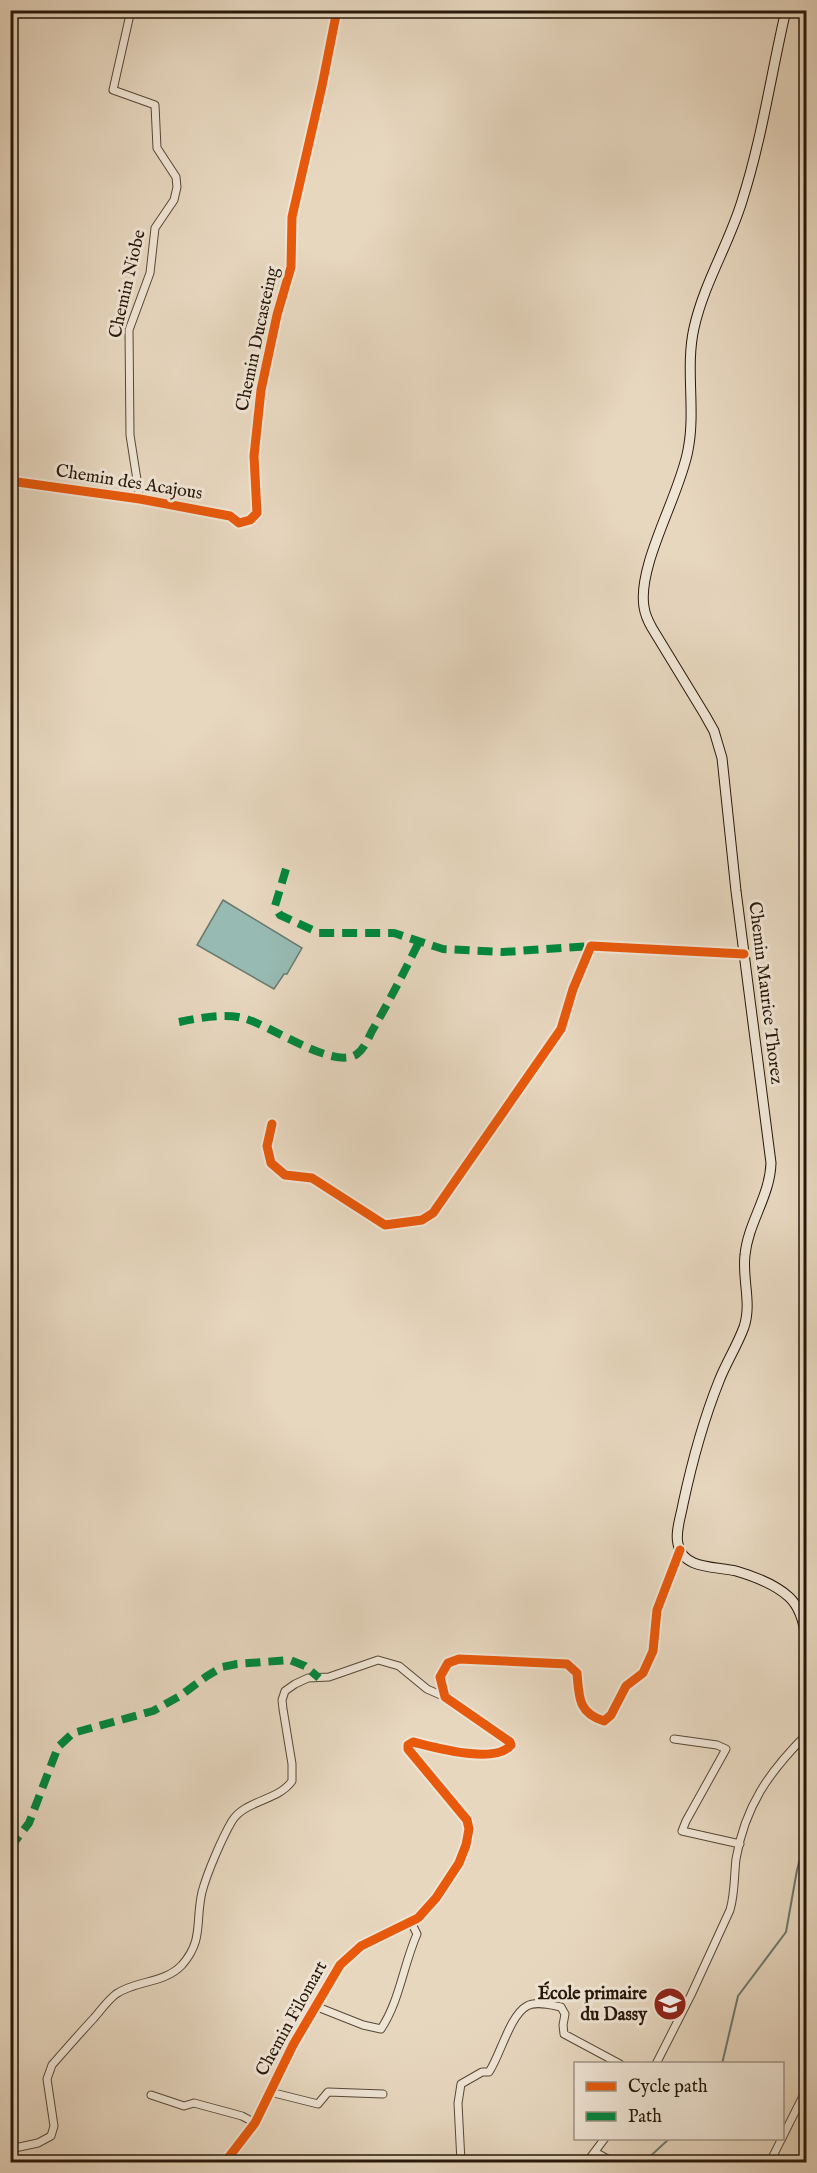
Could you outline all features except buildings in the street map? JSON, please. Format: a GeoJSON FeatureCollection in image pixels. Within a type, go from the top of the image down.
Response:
{"type":"FeatureCollection","features":[{"type":"Feature","properties":{"kind":"main road","name":"Chemin Maurice Thorez"},"geometry":{"type":"LineString","coordinates":[[680,1550],[677,1532],[703,1425],[746,1317],[744,1264],[746,1246],[771,1170],[723,766],[718,742],[705,715],[652,628],[646,616],[643,596],[651,558],[688,452],[692,408],[693,330],[708,282],[746,191],[786,10]]}},
{"type":"Feature","properties":{"kind":"main road"},"geometry":{"type":"LineString","coordinates":[[680,1550],[692,1563],[735,1571],[782,1591],[790,1597],[800,1614],[807,1638]]}},
{"type":"Feature","properties":{"kind":"street","name":"Chemin Niobe"},"geometry":{"type":"LineString","coordinates":[[131,10],[113,90],[155,105],[157,148],[176,177],[177,187],[174,200],[155,228],[150,273],[129,330],[130,435],[140,499]]}},
{"type":"Feature","properties":{"kind":"street","name":"Chemin Ducasteing"},"geometry":{"type":"LineString","coordinates":[[239,523],[250,520],[257,513],[254,456],[261,390],[291,267],[292,217],[325,75],[337,10]]}},
{"type":"Feature","properties":{"kind":"street","name":"Chemin des Acajous"},"geometry":{"type":"LineString","coordinates":[[10,481],[140,499],[230,516],[239,523]]}},
{"type":"Feature","properties":{"kind":"street"},"geometry":{"type":"LineString","coordinates":[[272,1124],[267,1146],[271,1163],[285,1175],[312,1178],[385,1225],[422,1220],[433,1213],[561,1029],[573,988],[591,946],[744,954]]}},
{"type":"Feature","properties":{"kind":"street"},"geometry":{"type":"LineString","coordinates":[[445,1697],[440,1677],[448,1663],[459,1659],[567,1664],[577,1673],[580,1704],[593,1718],[604,1720],[611,1715],[626,1686],[643,1673],[653,1651],[657,1610],[680,1550]]}},
{"type":"Feature","properties":{"kind":"street"},"geometry":{"type":"LineString","coordinates":[[10,2149],[38,2143],[51,2136],[54,2126],[47,2079],[52,2065],[111,1999],[125,1990],[173,1973],[191,1954],[198,1935],[202,1894],[234,1818],[246,1809],[288,1788],[292,1781],[292,1764],[282,1700],[285,1691],[308,1678],[329,1677],[378,1660],[399,1666],[427,1689],[445,1697]]}},
{"type":"Feature","properties":{"kind":"street","name":"Chemin Filomart"},"geometry":{"type":"LineString","coordinates":[[225,2163],[255,2122],[293,2045],[340,1965],[361,1946],[418,1918],[436,1898],[459,1863],[469,1829],[467,1820],[408,1749],[408,1745],[413,1742],[462,1754],[498,1753],[509,1749],[511,1745],[510,1742],[445,1697]]}},
{"type":"Feature","properties":{"kind":"street"},"geometry":{"type":"LineString","coordinates":[[657,2062],[730,1910],[740,1844],[749,1810],[780,1761],[807,1735]]}},
{"type":"Feature","properties":{"kind":"street"},"geometry":{"type":"LineString","coordinates":[[674,1739],[717,1745],[726,1749],[682,1831],[740,1844]]}},
{"type":"Feature","properties":{"kind":"street","name":"Chemin Filomart"},"geometry":{"type":"LineString","coordinates":[[315,2006],[363,2025],[381,2029],[398,1995],[410,1951],[417,1935],[411,1922]]}},
{"type":"Feature","properties":{"kind":"street"},"geometry":{"type":"LineString","coordinates":[[461,2163],[458,2103],[461,2084],[482,2072],[489,2072],[517,2016],[528,2006],[544,2004],[561,2007],[566,2014],[563,2025],[564,2034],[616,2062]]}},
{"type":"Feature","properties":{"kind":"street"},"geometry":{"type":"LineString","coordinates":[[784,2134],[807,2090]]}},
{"type":"Feature","properties":{"kind":"street","name":"Chemin Filomart"},"geometry":{"type":"LineString","coordinates":[[270,2092],[318,2104],[328,2092],[383,2094]]}},
{"type":"Feature","properties":{"kind":"street"},"geometry":{"type":"LineString","coordinates":[[152,2095],[184,2106],[194,2103],[242,2116],[255,2122]]}},
{"type":"Feature","properties":{"kind":"street"},"geometry":{"type":"LineString","coordinates":[[587,2163],[604,2140]]}},
{"type":"Feature","properties":{"kind":"street"},"geometry":{"type":"LineString","coordinates":[[770,2163],[781,2140]]}},
{"type":"Feature","properties":{"kind":"street"},"geometry":{"type":"LineString","coordinates":[[595,2152],[613,2163]]}},
{"type":"Feature","properties":{"kind":"water"},"geometry":{"type":"Polygon","coordinates":[[[223,900],[302,948],[287,974],[284,974],[274,989],[197,945],[223,900]]]}},
{"type":"Feature","properties":{"kind":"waterway"},"geometry":{"type":"LineString","coordinates":[[722,2062],[738,1996],[786,1932],[797,1870],[806,1837]]}},
{"type":"Feature","properties":{"kind":"waterway"},"geometry":{"type":"LineString","coordinates":[[644,2162],[668,2140]]}},
{"type":"Feature","properties":{"kind":"marked path"},"geometry":{"type":"LineString","coordinates":[[286,869],[275,906],[280,915],[319,933],[394,933],[443,949],[503,952],[591,946]]}},
{"type":"Feature","properties":{"kind":"marked path"},"geometry":{"type":"LineString","coordinates":[[179,1022],[219,1016],[243,1018],[318,1052],[347,1058],[357,1054],[364,1047],[419,942]]}},
{"type":"Feature","properties":{"kind":"marked path"},"geometry":{"type":"LineString","coordinates":[[10,1848],[29,1823],[58,1747],[73,1733],[153,1711],[180,1696],[222,1667],[290,1660],[305,1666],[319,1678]]}},
{"type":"Feature","properties":{"kind":"cycle path"},"geometry":{"type":"LineString","coordinates":[[10,481],[140,499],[230,516],[239,523],[250,520],[257,513],[254,456],[261,390],[277,315],[291,267],[292,217],[337,10]]}},
{"type":"Feature","properties":{"kind":"cycle path"},"geometry":{"type":"LineString","coordinates":[[272,1124],[267,1146],[271,1163],[285,1175],[312,1178],[385,1225],[422,1220],[433,1213],[561,1029],[573,989],[591,946],[744,954]]}},
{"type":"Feature","properties":{"kind":"cycle path"},"geometry":{"type":"LineString","coordinates":[[225,2162],[255,2123],[293,2045],[340,1965],[361,1946],[418,1918],[436,1898],[459,1863],[469,1829],[467,1820],[408,1749],[408,1745],[413,1742],[478,1754],[492,1754],[503,1751],[511,1745],[510,1742],[445,1697],[440,1677],[448,1663],[459,1659],[567,1664],[577,1673],[580,1697],[585,1709],[595,1718],[604,1721],[611,1715],[626,1686],[643,1673],[653,1651],[657,1610],[680,1550]]}},
{"type":"Feature","properties":{"kind":"place","name":"École primaire du Dassy"},"geometry":{"type":"Point","coordinates":[670,2004]}}]}
